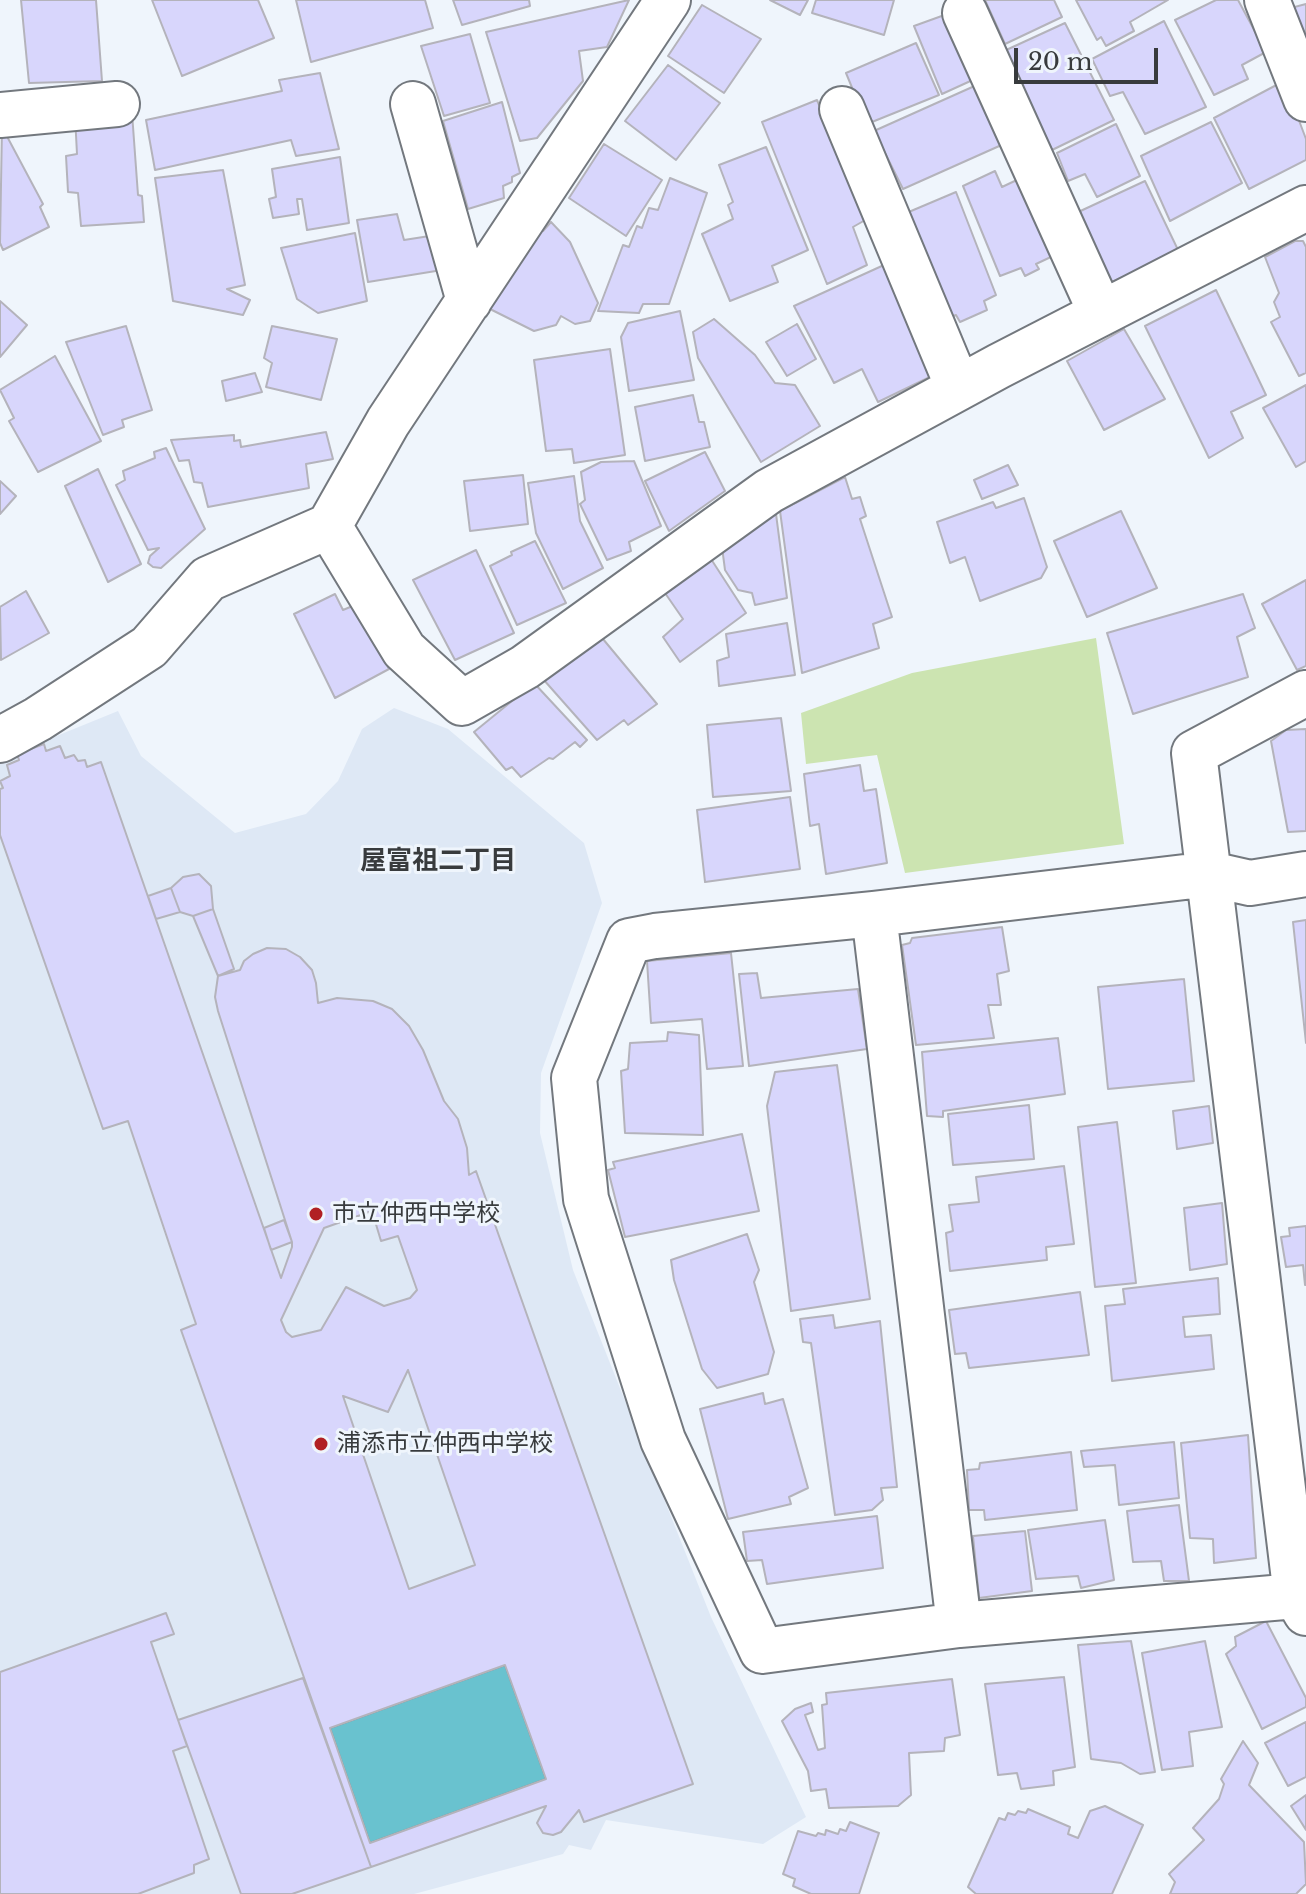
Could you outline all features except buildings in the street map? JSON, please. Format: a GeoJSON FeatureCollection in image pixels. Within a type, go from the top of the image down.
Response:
{"type":"FeatureCollection","features":[{"type":"Feature","properties":{"kind":"street"},"geometry":{"type":"LineString","coordinates":[[0,740],[149,647],[208,579],[329,526],[388,422],[668,0]]}},
{"type":"Feature","properties":{"kind":"street"},"geometry":{"type":"LineString","coordinates":[[1267,0],[1306,99]]}},
{"type":"Feature","properties":{"kind":"street"},"geometry":{"type":"LineString","coordinates":[[965,13],[1101,313]]}},
{"type":"Feature","properties":{"kind":"street"},"geometry":{"type":"LineString","coordinates":[[0,115],[117,104]]}},
{"type":"Feature","properties":{"kind":"street"},"geometry":{"type":"LineString","coordinates":[[413,104],[469,301]]}},
{"type":"Feature","properties":{"kind":"street"},"geometry":{"type":"LineString","coordinates":[[842,109],[958,387]]}},
{"type":"Feature","properties":{"kind":"street"},"geometry":{"type":"LineString","coordinates":[[329,526],[404,650],[462,703],[525,667],[769,491],[958,387],[1306,208]]}},
{"type":"Feature","properties":{"kind":"street"},"geometry":{"type":"LineString","coordinates":[[1306,693],[1194,753],[1210,874],[1301,1605],[959,1625],[762,1651],[663,1440],[586,1199],[574,1078],[629,941],[1210,874],[1250,883],[1306,874]]}},
{"type":"Feature","properties":{"kind":"street"},"geometry":{"type":"LineString","coordinates":[[874,914],[959,1625]]}},
{"type":"Feature","properties":{"kind":"shaded area","name":"浦添市立仲西中学校"},"geometry":{"type":"Polygon","coordinates":[[[394,708],[448,729],[584,843],[602,903],[541,1073],[540,1133],[573,1270],[711,1617],[806,1817],[763,1844],[606,1820],[591,1850],[569,1845],[563,1854],[414,1894],[0,1894],[0,759],[118,711],[141,756],[235,833],[306,814],[338,781],[362,729],[394,708]]]}},
{"type":"Feature","properties":{"kind":"green space"},"geometry":{"type":"Polygon","coordinates":[[[1096,638],[1124,844],[905,873],[877,755],[806,764],[801,713],[912,673],[1096,638]]]}},
{"type":"Feature","properties":{"kind":"water"},"geometry":{"type":"Polygon","coordinates":[[[505,1665],[546,1779],[370,1843],[330,1728],[505,1665]]]}},
{"type":"Feature","properties":{"kind":"place","name":"市立仲西中学校"},"geometry":{"type":"Point","coordinates":[316,1214]}},
{"type":"Feature","properties":{"kind":"place","name":"浦添市立仲西中学校"},"geometry":{"type":"Point","coordinates":[321,1444]}},
{"type":"Feature","properties":{"kind":"district","name":"屋富祖二丁目"},"geometry":{"type":"Point","coordinates":[438,862]}}]}
